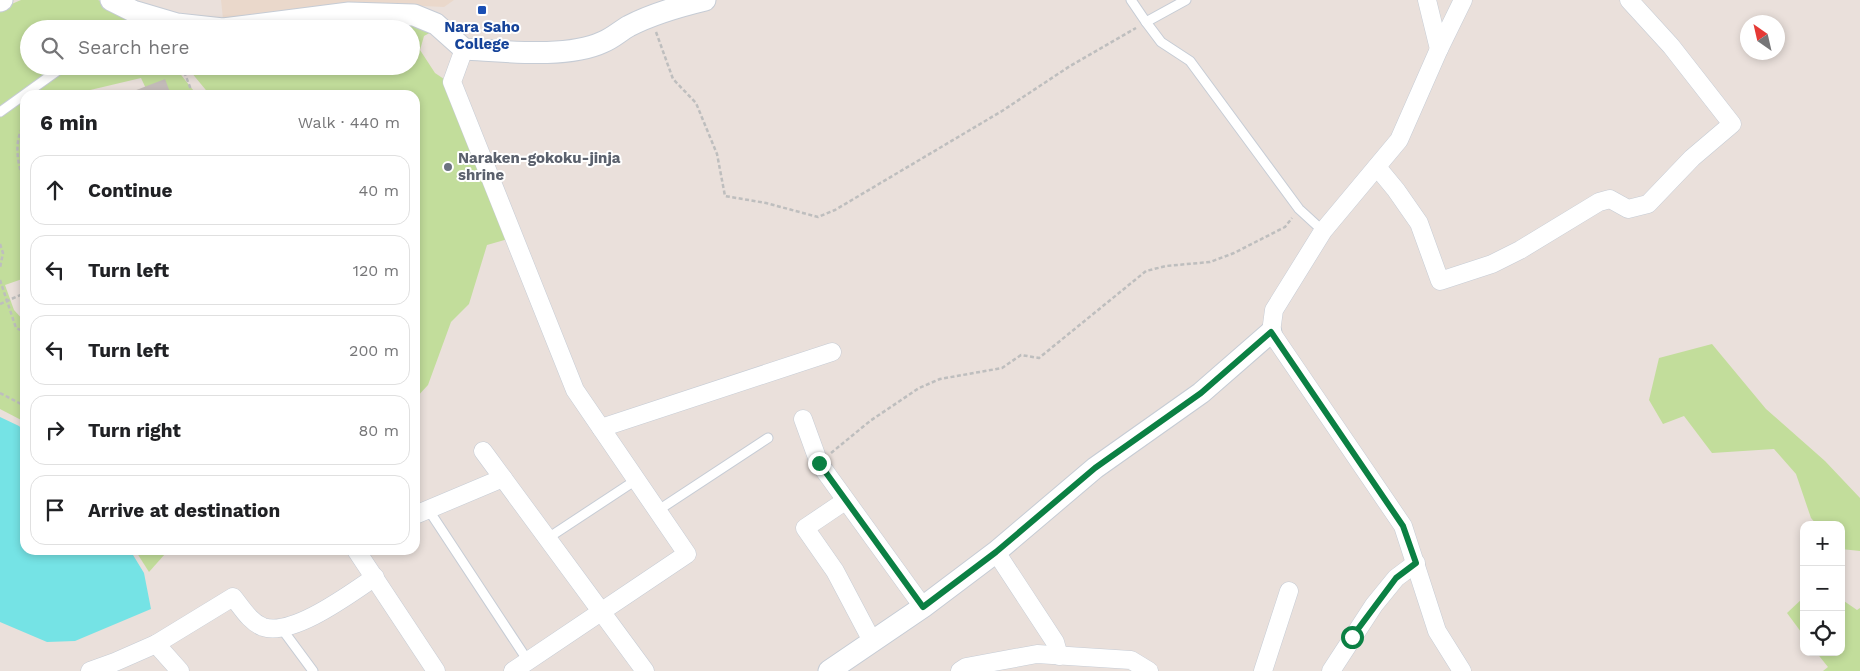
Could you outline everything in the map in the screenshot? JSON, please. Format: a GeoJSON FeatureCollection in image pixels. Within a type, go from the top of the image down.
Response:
{"type":"FeatureCollection","features":[{"type":"Feature","properties":{"kind":"street"},"geometry":{"type":"LineString","coordinates":[[111,0],[133,11],[159,20]]}},
{"type":"Feature","properties":{"kind":"street"},"geometry":{"type":"LineString","coordinates":[[282,20],[341,11],[414,15],[436,24],[464,49],[566,52],[603,42],[657,10],[705,0]]}},
{"type":"Feature","properties":{"kind":"street"},"geometry":{"type":"LineString","coordinates":[[1427,0],[1439,49]]}},
{"type":"Feature","properties":{"kind":"street"},"geometry":{"type":"LineString","coordinates":[[829,671],[923,607],[996,552],[1095,468],[1201,393],[1271,332],[1274,310],[1323,231],[1399,140],[1463,0]]}},
{"type":"Feature","properties":{"kind":"street"},"geometry":{"type":"LineString","coordinates":[[1377,167],[1396,190],[1419,224],[1440,281],[1492,264],[1520,250],[1599,202],[1610,199],[1628,209],[1648,204],[1692,158],[1732,124],[1671,46],[1629,0]]}},
{"type":"Feature","properties":{"kind":"street"},"geometry":{"type":"LineString","coordinates":[[464,49],[452,82],[575,390],[687,554],[520,666]]}},
{"type":"Feature","properties":{"kind":"street"},"geometry":{"type":"LineString","coordinates":[[1271,332],[1403,526],[1437,631],[1462,671]]}},
{"type":"Feature","properties":{"kind":"street"},"geometry":{"type":"LineString","coordinates":[[601,428],[832,352]]}},
{"type":"Feature","properties":{"kind":"street"},"geometry":{"type":"LineString","coordinates":[[803,419],[819,463],[923,607]]}},
{"type":"Feature","properties":{"kind":"street"},"geometry":{"type":"LineString","coordinates":[[483,451],[645,671]]}},
{"type":"Feature","properties":{"kind":"street"},"geometry":{"type":"LineString","coordinates":[[421,512],[503,478]]}},
{"type":"Feature","properties":{"kind":"street"},"geometry":{"type":"LineString","coordinates":[[845,501],[804,528],[835,571],[872,642]]}},
{"type":"Feature","properties":{"kind":"street"},"geometry":{"type":"LineString","coordinates":[[996,552],[1055,642],[1060,656]]}},
{"type":"Feature","properties":{"kind":"street"},"geometry":{"type":"LineString","coordinates":[[360,555],[436,671]]}},
{"type":"Feature","properties":{"kind":"street"},"geometry":{"type":"LineString","coordinates":[[1331,671],[1374,605],[1396,578],[1416,563]]}},
{"type":"Feature","properties":{"kind":"street"},"geometry":{"type":"LineString","coordinates":[[90,671],[156,644],[233,597],[255,622],[264,627],[282,629],[324,611],[375,577]]}},
{"type":"Feature","properties":{"kind":"street"},"geometry":{"type":"LineString","coordinates":[[1262,671],[1290,591]]}},
{"type":"Feature","properties":{"kind":"street"},"geometry":{"type":"LineString","coordinates":[[156,644],[180,671]]}},
{"type":"Feature","properties":{"kind":"street"},"geometry":{"type":"LineString","coordinates":[[960,671],[966,667],[1038,654],[1130,660],[1149,671]]}},
{"type":"Feature","properties":{"kind":"lane"},"geometry":{"type":"LineString","coordinates":[[1131,0],[1161,42],[1190,60],[1299,209],[1323,231]]}},
{"type":"Feature","properties":{"kind":"lane"},"geometry":{"type":"LineString","coordinates":[[1146,22],[1186,0]]}},
{"type":"Feature","properties":{"kind":"lane"},"geometry":{"type":"LineString","coordinates":[[31,90],[51,75]]}},
{"type":"Feature","properties":{"kind":"lane"},"geometry":{"type":"LineString","coordinates":[[0,112],[20,98]]}},
{"type":"Feature","properties":{"kind":"lane"},"geometry":{"type":"LineString","coordinates":[[657,511],[768,438]]}},
{"type":"Feature","properties":{"kind":"lane"},"geometry":{"type":"LineString","coordinates":[[548,538],[636,480]]}},
{"type":"Feature","properties":{"kind":"lane"},"geometry":{"type":"LineString","coordinates":[[421,512],[520,666]]}},
{"type":"Feature","properties":{"kind":"lane"},"geometry":{"type":"LineString","coordinates":[[282,629],[313,671]]}},
{"type":"Feature","properties":{"kind":"path"},"geometry":{"type":"LineString","coordinates":[[657,10],[673,80],[696,103],[716,154],[725,196],[766,203],[818,217],[835,210],[1002,111],[1070,66],[1146,22]]}},
{"type":"Feature","properties":{"kind":"path"},"geometry":{"type":"LineString","coordinates":[[185,75],[191,90]]}},
{"type":"Feature","properties":{"kind":"path"},"geometry":{"type":"LineString","coordinates":[[20,135],[17,154],[20,172]]}},
{"type":"Feature","properties":{"kind":"path"},"geometry":{"type":"LineString","coordinates":[[819,463],[870,421],[919,388],[940,379],[1002,368],[1021,355],[1039,358],[1146,271],[1166,266],[1210,262],[1234,253],[1285,227],[1299,209]]}},
{"type":"Feature","properties":{"kind":"path"},"geometry":{"type":"LineString","coordinates":[[0,244],[3,253],[0,268]]}},
{"type":"Feature","properties":{"kind":"path"},"geometry":{"type":"LineString","coordinates":[[0,280],[16,328],[20,330]]}},
{"type":"Feature","properties":{"kind":"path"},"geometry":{"type":"LineString","coordinates":[[0,304],[20,295]]}},
{"type":"Feature","properties":{"kind":"path"},"geometry":{"type":"LineString","coordinates":[[0,393],[20,403]]}},
{"type":"Feature","properties":{"kind":"shaded area"},"geometry":{"type":"Polygon","coordinates":[[[221,0],[454,0],[444,7],[359,3],[223,19],[221,0]]]}},
{"type":"Feature","properties":{"kind":"green space"},"geometry":{"type":"Polygon","coordinates":[[[21,0],[98,0],[141,20],[20,20],[20,75],[181,75],[193,90],[147,90],[141,78],[90,90],[20,90],[20,280],[5,285],[14,310],[20,317],[20,419],[0,409],[0,9],[21,0]]]}},
{"type":"Feature","properties":{"kind":"green space"},"geometry":{"type":"Polygon","coordinates":[[[413,18],[417,20],[386,20],[413,18]]]}},
{"type":"Feature","properties":{"kind":"green space"},"geometry":{"type":"Polygon","coordinates":[[[420,22],[435,30],[424,36],[420,50],[420,22]]]}},
{"type":"Feature","properties":{"kind":"green space"},"geometry":{"type":"Polygon","coordinates":[[[420,50],[435,73],[447,81],[508,239],[487,245],[469,304],[451,322],[428,385],[420,394],[420,90],[206,90],[193,75],[420,75],[420,50]]]}},
{"type":"Feature","properties":{"kind":"green space"},"geometry":{"type":"Polygon","coordinates":[[[1712,344],[1766,409],[1825,461],[1860,498],[1860,551],[1845,549],[1845,521],[1814,521],[1811,518],[1796,474],[1774,449],[1712,453],[1684,416],[1663,424],[1649,400],[1659,358],[1712,344]]]}},
{"type":"Feature","properties":{"kind":"green space"},"geometry":{"type":"Polygon","coordinates":[[[138,555],[164,555],[149,572],[138,555]]]}},
{"type":"Feature","properties":{"kind":"green space"},"geometry":{"type":"Polygon","coordinates":[[[1800,601],[1800,631],[1787,613],[1800,601]]]}},
{"type":"Feature","properties":{"kind":"green space"},"geometry":{"type":"Polygon","coordinates":[[[1845,602],[1857,610],[1860,608],[1860,671],[1823,671],[1828,667],[1819,656],[1845,656],[1845,602]]]}},
{"type":"Feature","properties":{"kind":"water"},"geometry":{"type":"Polygon","coordinates":[[[0,417],[20,427],[20,555],[133,555],[144,573],[151,609],[75,641],[47,642],[0,622],[0,417]]]}},
{"type":"Feature","properties":{"kind":"building"},"geometry":{"type":"Polygon","coordinates":[[[165,79],[169,90],[136,90],[165,79]]]}},
{"type":"Feature","properties":{"kind":"place","name":"Nara Saho College"},"geometry":{"type":"Point","coordinates":[482,10]}},
{"type":"Feature","properties":{"kind":"place","name":"Naraken-gokoku-jinja shrine"},"geometry":{"type":"Point","coordinates":[448,167]}},
{"type":"Feature","properties":{"kind":"route"},"geometry":{"type":"LineString","coordinates":[[819,463],[923,607],[996,552],[1095,468],[1201,393],[1271,332],[1403,526],[1416,563],[1396,578],[1352,637]]}}]}
